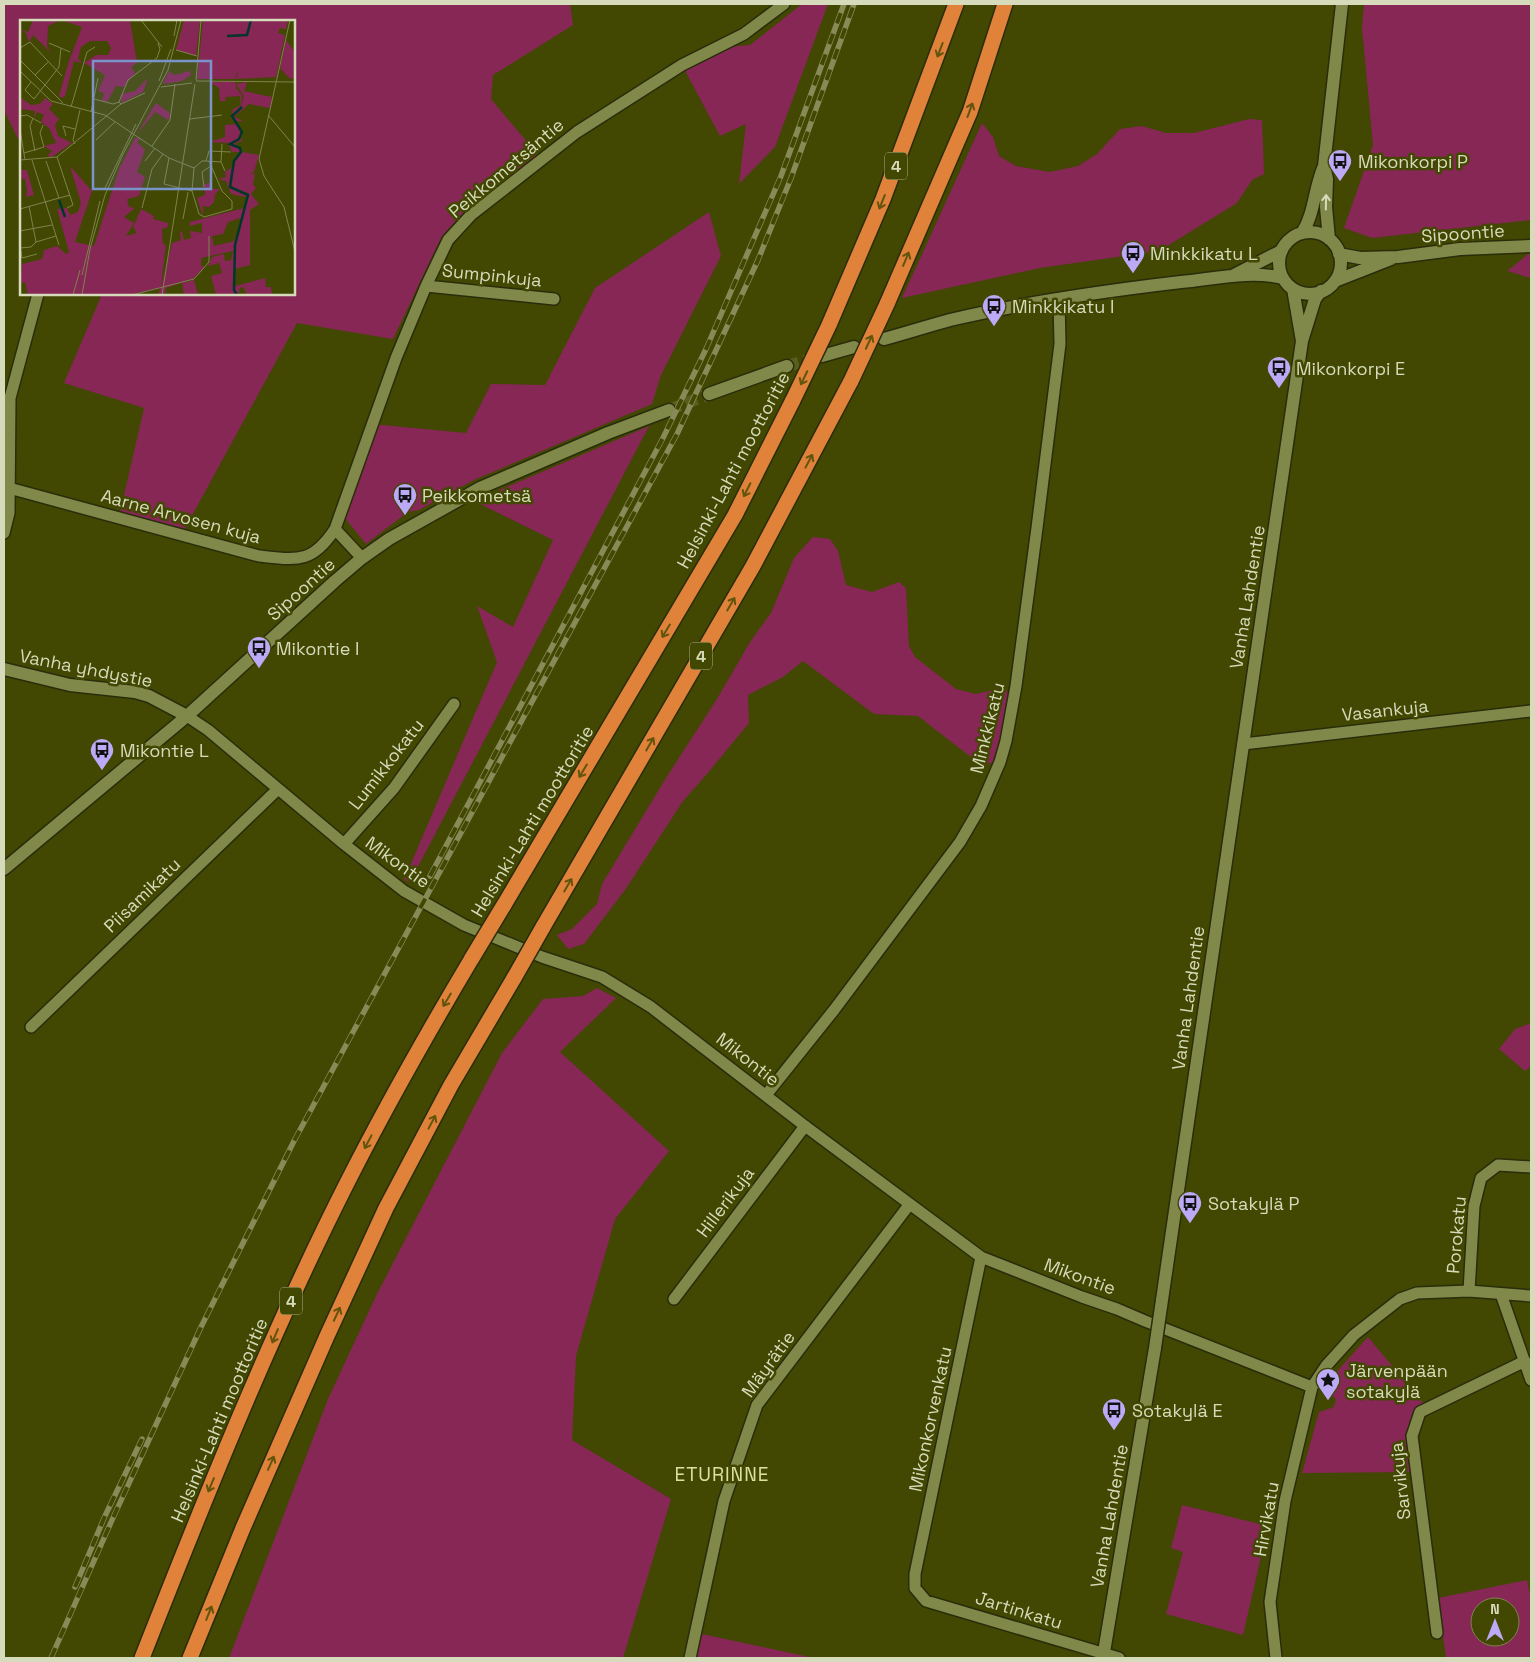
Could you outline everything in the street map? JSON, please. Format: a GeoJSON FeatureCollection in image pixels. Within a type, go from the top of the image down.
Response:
{"type":"FeatureCollection","features":[{"type":"Feature","properties":{"kind":"highway","name":"Helsinki-Lahti moottoritie"},"geometry":{"type":"LineString","coordinates":[[142,1658],[201,1508],[284,1314],[346,1184],[409,1064],[735,515],[794,400],[829,325],[883,199],[956,4]]}},
{"type":"Feature","properties":{"kind":"highway","name":"4"},"geometry":{"type":"LineString","coordinates":[[190,1658],[243,1528],[327,1336],[386,1208],[451,1085],[753,566],[852,381],[970,112],[1005,4]]}},
{"type":"Feature","properties":{"kind":"main road"},"geometry":{"type":"LineString","coordinates":[[1330,239],[1324,166],[1342,4]]}},
{"type":"Feature","properties":{"kind":"main road"},"geometry":{"type":"LineString","coordinates":[[1302,233],[1311,216],[1318,179],[1324,166]]}},
{"type":"Feature","properties":{"kind":"main road"},"geometry":{"type":"LineString","coordinates":[[1302,233],[1317,233],[1330,239],[1340,254],[1341,264],[1333,284],[1314,294],[1303,293],[1293,289],[1280,272],[1281,251],[1287,242],[1302,233]]}},
{"type":"Feature","properties":{"kind":"main road","name":"Sipoontie"},"geometry":{"type":"LineString","coordinates":[[1340,254],[1360,258],[1398,256],[1460,248],[1531,246]]}},
{"type":"Feature","properties":{"kind":"main road"},"geometry":{"type":"LineString","coordinates":[[1231,276],[1281,251]]}},
{"type":"Feature","properties":{"kind":"main road","name":"Sipoontie"},"geometry":{"type":"LineString","coordinates":[[1335,281],[1398,256]]}},
{"type":"Feature","properties":{"kind":"main road"},"geometry":{"type":"LineString","coordinates":[[884,339],[949,321],[1059,300],[1231,276],[1267,275],[1283,278]]}},
{"type":"Feature","properties":{"kind":"main road","name":"Vanha Lahdentie"},"geometry":{"type":"LineString","coordinates":[[1293,289],[1302,342]]}},
{"type":"Feature","properties":{"kind":"main road","name":"Vanha Lahdentie"},"geometry":{"type":"LineString","coordinates":[[1104,1656],[1155,1348],[1302,342],[1314,300],[1321,291]]}},
{"type":"Feature","properties":{"kind":"main road"},"geometry":{"type":"LineString","coordinates":[[822,356],[854,347]]}},
{"type":"Feature","properties":{"kind":"main road"},"geometry":{"type":"LineString","coordinates":[[710,394],[787,366]]}},
{"type":"Feature","properties":{"kind":"main road","name":"Sipoontie"},"geometry":{"type":"LineString","coordinates":[[4,869],[186,716],[362,558],[389,539],[480,488],[608,433],[669,410]]}},
{"type":"Feature","properties":{"kind":"main road","name":"Vanha yhdystie"},"geometry":{"type":"LineString","coordinates":[[4,669],[70,685],[135,692],[149,696],[186,716]]}},
{"type":"Feature","properties":{"kind":"street","name":"Peikkometsäntie"},"geometry":{"type":"LineString","coordinates":[[335,529],[396,358],[426,286],[448,240],[481,207],[590,123],[682,65],[744,34],[784,4]]}},
{"type":"Feature","properties":{"kind":"street","name":"Sumpinkuja"},"geometry":{"type":"LineString","coordinates":[[426,286],[554,299]]}},
{"type":"Feature","properties":{"kind":"street"},"geometry":{"type":"LineString","coordinates":[[4,532],[9,514],[10,398],[38,295]]}},
{"type":"Feature","properties":{"kind":"street","name":"Minkkikatu"},"geometry":{"type":"LineString","coordinates":[[766,1095],[834,1010],[960,842],[981,806],[1000,762],[1016,686],[1035,546],[1060,344],[1059,300]]}},
{"type":"Feature","properties":{"kind":"street","name":"Aarne Arvosen kuja"},"geometry":{"type":"LineString","coordinates":[[9,488],[259,556],[292,559],[311,555],[325,543],[335,529]]}},
{"type":"Feature","properties":{"kind":"street"},"geometry":{"type":"LineString","coordinates":[[335,529],[362,558]]}},
{"type":"Feature","properties":{"kind":"street","name":"Lumikkokatu"},"geometry":{"type":"LineString","coordinates":[[344,844],[394,788],[454,704]]}},
{"type":"Feature","properties":{"kind":"street","name":"Vasankuja"},"geometry":{"type":"LineString","coordinates":[[1243,744],[1531,711]]}},
{"type":"Feature","properties":{"kind":"street","name":"Mikontie"},"geometry":{"type":"LineString","coordinates":[[186,716],[208,730],[344,844],[404,891],[464,925],[542,957],[602,977],[652,1007],[908,1205],[981,1257],[1082,1297],[1117,1308],[1145,1322],[1312,1387]]}},
{"type":"Feature","properties":{"kind":"street","name":"Piisamikatu"},"geometry":{"type":"LineString","coordinates":[[31,1027],[278,789]]}},
{"type":"Feature","properties":{"kind":"street","name":"Hillerikuja"},"geometry":{"type":"LineString","coordinates":[[674,1299],[805,1126]]}},
{"type":"Feature","properties":{"kind":"street","name":"Porokatu"},"geometry":{"type":"LineString","coordinates":[[1469,1291],[1474,1206],[1481,1178],[1498,1165],[1531,1167]]}},
{"type":"Feature","properties":{"kind":"street","name":"Mäyrätie"},"geometry":{"type":"LineString","coordinates":[[690,1658],[724,1501],[757,1405],[908,1205]]}},
{"type":"Feature","properties":{"kind":"street","name":"Mikonkorvenkatu"},"geometry":{"type":"LineString","coordinates":[[915,1588],[915,1574],[981,1257]]}},
{"type":"Feature","properties":{"kind":"street"},"geometry":{"type":"LineString","coordinates":[[1312,1387],[1326,1366],[1354,1335],[1400,1299],[1417,1293],[1469,1291],[1531,1296]]}},
{"type":"Feature","properties":{"kind":"street"},"geometry":{"type":"LineString","coordinates":[[1501,1294],[1531,1380]]}},
{"type":"Feature","properties":{"kind":"street","name":"Sarvikuja"},"geometry":{"type":"LineString","coordinates":[[1437,1633],[1412,1436],[1420,1412],[1525,1362]]}},
{"type":"Feature","properties":{"kind":"street","name":"Hirvikatu"},"geometry":{"type":"LineString","coordinates":[[1276,1658],[1270,1602],[1285,1501],[1312,1387]]}},
{"type":"Feature","properties":{"kind":"street","name":"Jartinkatu"},"geometry":{"type":"LineString","coordinates":[[915,1588],[926,1601],[1104,1656],[1119,1658]]}},
{"type":"Feature","properties":{"kind":"shaded area"},"geometry":{"type":"Polygon","coordinates":[[[4,4],[570,4],[573,25],[493,75],[491,99],[538,155],[471,204],[442,236],[393,339],[297,323],[182,534],[119,517],[144,408],[64,383],[102,295],[295,295],[295,20],[20,20],[20,140],[4,110],[4,4]]]}},
{"type":"Feature","properties":{"kind":"shaded area"},"geometry":{"type":"Polygon","coordinates":[[[802,4],[828,4],[775,147],[739,184],[746,124],[720,136],[682,65],[716,48],[750,45],[802,4]]]}},
{"type":"Feature","properties":{"kind":"shaded area"},"geometry":{"type":"Polygon","coordinates":[[[1364,4],[1531,4],[1531,220],[1372,238],[1344,228],[1373,145],[1362,28],[1364,4]]]}},
{"type":"Feature","properties":{"kind":"shaded area"},"geometry":{"type":"Polygon","coordinates":[[[1249,119],[1262,120],[1264,174],[1252,180],[1237,203],[1159,251],[1040,268],[902,298],[982,123],[993,137],[999,156],[1016,166],[1050,172],[1078,166],[1097,154],[1120,129],[1142,126],[1166,133],[1194,133],[1249,119]]]}},
{"type":"Feature","properties":{"kind":"shaded area"},"geometry":{"type":"Polygon","coordinates":[[[709,212],[721,256],[661,375],[652,404],[474,480],[419,510],[408,512],[366,544],[340,512],[372,424],[466,433],[491,384],[545,385],[595,288],[709,212]]]}},
{"type":"Feature","properties":{"kind":"shaded area"},"geometry":{"type":"Polygon","coordinates":[[[1531,252],[1531,278],[1507,271],[1531,252]]]}},
{"type":"Feature","properties":{"kind":"shaded area"},"geometry":{"type":"Polygon","coordinates":[[[649,426],[410,882],[404,880],[497,662],[477,606],[513,627],[553,540],[474,501],[649,426]]]}},
{"type":"Feature","properties":{"kind":"shaded area"},"geometry":{"type":"Polygon","coordinates":[[[813,537],[830,539],[838,551],[846,585],[872,592],[899,582],[906,588],[909,646],[915,657],[956,689],[976,694],[998,689],[1006,690],[1008,693],[1000,741],[993,762],[988,764],[976,761],[918,716],[874,714],[803,661],[783,677],[748,695],[749,723],[683,801],[625,890],[584,944],[568,949],[557,935],[572,929],[597,904],[602,884],[666,778],[717,699],[750,642],[771,613],[794,558],[813,537]]]}},
{"type":"Feature","properties":{"kind":"shaded area"},"geometry":{"type":"Polygon","coordinates":[[[597,988],[616,998],[560,1052],[669,1151],[615,1219],[576,1356],[572,1440],[671,1499],[623,1658],[229,1658],[328,1399],[377,1294],[502,1053],[543,999],[583,996],[597,988]]]}},
{"type":"Feature","properties":{"kind":"shaded area"},"geometry":{"type":"Polygon","coordinates":[[[1531,1023],[1531,1066],[1525,1071],[1499,1049],[1515,1029],[1531,1023]]]}},
{"type":"Feature","properties":{"kind":"shaded area"},"geometry":{"type":"Polygon","coordinates":[[[1368,1337],[1424,1404],[1417,1411],[1409,1427],[1408,1444],[1412,1472],[1302,1473],[1319,1412],[1334,1407],[1336,1399],[1328,1392],[1331,1378],[1368,1337]]]}},
{"type":"Feature","properties":{"kind":"shaded area"},"geometry":{"type":"Polygon","coordinates":[[[1182,1505],[1268,1526],[1243,1635],[1166,1614],[1183,1552],[1171,1548],[1182,1505]]]}},
{"type":"Feature","properties":{"kind":"shaded area"},"geometry":{"type":"Polygon","coordinates":[[[1527,1580],[1531,1600],[1531,1658],[1446,1658],[1438,1598],[1527,1580]]]}},
{"type":"Feature","properties":{"kind":"shaded area"},"geometry":{"type":"Polygon","coordinates":[[[702,1634],[814,1658],[697,1658],[702,1634]]]}},
{"type":"Feature","properties":{"kind":"tunnel"},"geometry":{"type":"LineString","coordinates":[[787,366],[818,357]]}},
{"type":"Feature","properties":{"kind":"tunnel"},"geometry":{"type":"LineString","coordinates":[[669,410],[709,394]]}},
{"type":"Feature","properties":{"kind":"railway"},"geometry":{"type":"LineString","coordinates":[[430,876],[663,438],[706,349],[781,176],[844,4]]}},
{"type":"Feature","properties":{"kind":"railway"},"geometry":{"type":"LineString","coordinates":[[51,1658],[201,1327],[294,1141],[677,434],[758,260],[791,178],[854,4]]}},
{"type":"Feature","properties":{"kind":"railway"},"geometry":{"type":"LineString","coordinates":[[75,1587],[105,1516],[142,1439]]}},
{"type":"Feature","properties":{"kind":"place","name":"Mikonkorpi P"},"geometry":{"type":"Point","coordinates":[1340,182]}},
{"type":"Feature","properties":{"kind":"place","name":"Minkkikatu L"},"geometry":{"type":"Point","coordinates":[1133,274]}},
{"type":"Feature","properties":{"kind":"place","name":"Minkkikatu I"},"geometry":{"type":"Point","coordinates":[994,327]}},
{"type":"Feature","properties":{"kind":"place","name":"Mikonkorpi E"},"geometry":{"type":"Point","coordinates":[1279,389]}},
{"type":"Feature","properties":{"kind":"place","name":"Peikkometsä"},"geometry":{"type":"Point","coordinates":[405,516]}},
{"type":"Feature","properties":{"kind":"place","name":"Mikontie I"},"geometry":{"type":"Point","coordinates":[259,669]}},
{"type":"Feature","properties":{"kind":"place","name":"Mikontie L"},"geometry":{"type":"Point","coordinates":[102,771]}},
{"type":"Feature","properties":{"kind":"place","name":"Sotakylä P"},"geometry":{"type":"Point","coordinates":[1190,1224]}},
{"type":"Feature","properties":{"kind":"place","name":"Järvenpään sotakylä"},"geometry":{"type":"Point","coordinates":[1328,1401]}},
{"type":"Feature","properties":{"kind":"place","name":"Sotakylä E"},"geometry":{"type":"Point","coordinates":[1114,1431]}},
{"type":"Feature","properties":{"kind":"district","name":"ETURINNE"},"geometry":{"type":"Point","coordinates":[722,1474]}}]}
